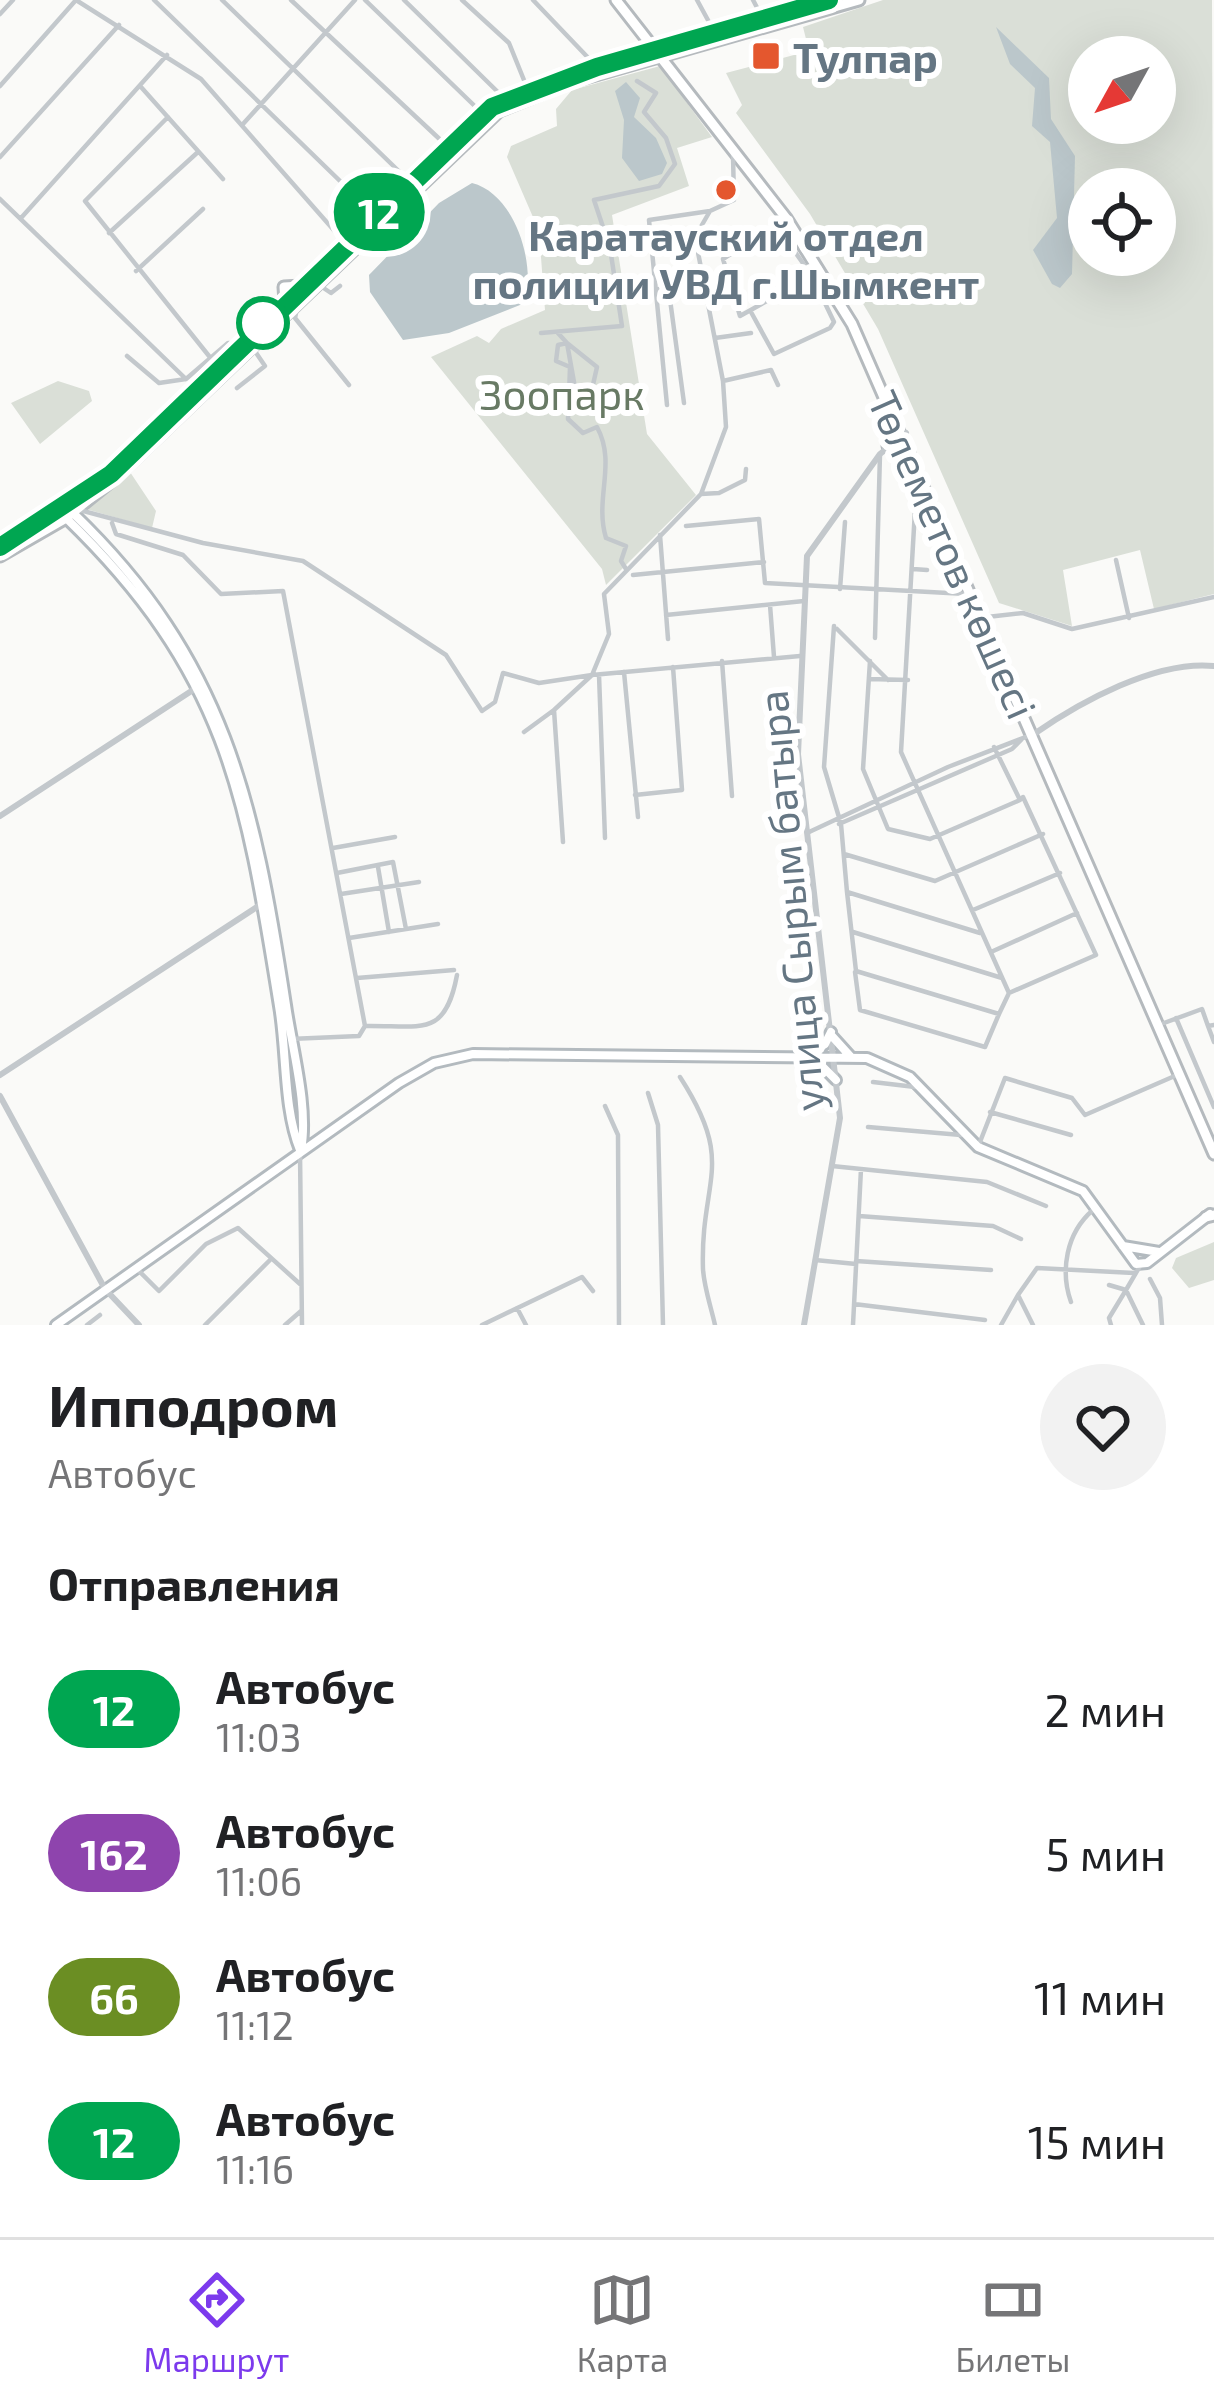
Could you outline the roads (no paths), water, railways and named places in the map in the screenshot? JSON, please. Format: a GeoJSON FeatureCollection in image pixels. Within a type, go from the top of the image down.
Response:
{"type":"FeatureCollection","features":[{"type":"Feature","properties":{"kind":"main road","name":"Төлеметов көшесі"},"geometry":{"type":"LineString","coordinates":[[620,0],[822,261],[987,617],[1214,1139]]}},
{"type":"Feature","properties":{"kind":"main road"},"geometry":{"type":"LineString","coordinates":[[0,551],[111,474],[484,114],[528,90],[657,47],[744,29],[807,3],[829,0]]}},
{"type":"Feature","properties":{"kind":"main road"},"geometry":{"type":"LineString","coordinates":[[348,246],[500,111],[657,47],[859,0]]}},
{"type":"Feature","properties":{"kind":"main road"},"geometry":{"type":"LineString","coordinates":[[636,56],[657,47]]}},
{"type":"Feature","properties":{"kind":"main road","name":"Төлеметов көшесі"},"geometry":{"type":"LineString","coordinates":[[657,47],[736,150],[817,273],[904,434],[1010,674]]}},
{"type":"Feature","properties":{"kind":"main road"},"geometry":{"type":"LineString","coordinates":[[291,304],[284,287],[311,284]]}},
{"type":"Feature","properties":{"kind":"main road"},"geometry":{"type":"LineString","coordinates":[[0,551],[72,513],[246,343]]}},
{"type":"Feature","properties":{"kind":"main road"},"geometry":{"type":"LineString","coordinates":[[893,418],[884,450],[909,452]]}},
{"type":"Feature","properties":{"kind":"main road"},"geometry":{"type":"LineString","coordinates":[[72,513],[157,617],[202,684],[243,806],[265,901],[290,1039],[301,1152]]}},
{"type":"Feature","properties":{"kind":"main road"},"geometry":{"type":"LineString","coordinates":[[265,901],[301,1152]]}},
{"type":"Feature","properties":{"kind":"main road","name":"Төлеметов көшесі"},"geometry":{"type":"LineString","coordinates":[[1165,1030],[1214,1154]]}},
{"type":"Feature","properties":{"kind":"main road"},"geometry":{"type":"LineString","coordinates":[[807,1056],[831,1034],[853,1057]]}},
{"type":"Feature","properties":{"kind":"main road"},"geometry":{"type":"LineString","coordinates":[[56,1325],[411,1076],[460,1055],[853,1057],[910,1077],[978,1148],[1083,1191],[1137,1269],[1211,1214]]}},
{"type":"Feature","properties":{"kind":"main road"},"geometry":{"type":"LineString","coordinates":[[807,1056],[830,1069],[835,1078],[853,1057]]}},
{"type":"Feature","properties":{"kind":"main road"},"geometry":{"type":"LineString","coordinates":[[1122,1245],[1139,1253],[1160,1252]]}},
{"type":"Feature","properties":{"kind":"street"},"geometry":{"type":"LineString","coordinates":[[0,14],[13,0]]}},
{"type":"Feature","properties":{"kind":"street"},"geometry":{"type":"LineString","coordinates":[[0,86],[76,0],[201,79],[348,246]]}},
{"type":"Feature","properties":{"kind":"street"},"geometry":{"type":"LineString","coordinates":[[154,0],[262,100],[375,215]]}},
{"type":"Feature","properties":{"kind":"street"},"geometry":{"type":"LineString","coordinates":[[222,0],[410,182]]}},
{"type":"Feature","properties":{"kind":"street"},"geometry":{"type":"LineString","coordinates":[[291,0],[447,146]]}},
{"type":"Feature","properties":{"kind":"street"},"geometry":{"type":"LineString","coordinates":[[243,124],[355,0]]}},
{"type":"Feature","properties":{"kind":"street"},"geometry":{"type":"LineString","coordinates":[[365,0],[484,114]]}},
{"type":"Feature","properties":{"kind":"street"},"geometry":{"type":"LineString","coordinates":[[404,0],[506,100]]}},
{"type":"Feature","properties":{"kind":"street"},"geometry":{"type":"LineString","coordinates":[[462,0],[509,43],[528,90]]}},
{"type":"Feature","properties":{"kind":"street"},"geometry":{"type":"LineString","coordinates":[[533,0],[597,67]]}},
{"type":"Feature","properties":{"kind":"street"},"geometry":{"type":"LineString","coordinates":[[698,0],[715,33]]}},
{"type":"Feature","properties":{"kind":"street"},"geometry":{"type":"LineString","coordinates":[[753,0],[763,19]]}},
{"type":"Feature","properties":{"kind":"street"},"geometry":{"type":"LineString","coordinates":[[0,157],[119,25]]}},
{"type":"Feature","properties":{"kind":"street"},"geometry":{"type":"LineString","coordinates":[[21,218],[167,55]]}},
{"type":"Feature","properties":{"kind":"street"},"geometry":{"type":"LineString","coordinates":[[541,333],[622,326],[610,248],[594,200],[659,186],[675,164],[667,138],[644,112],[656,93],[637,81]]}},
{"type":"Feature","properties":{"kind":"street"},"geometry":{"type":"LineString","coordinates":[[141,87],[223,179]]}},
{"type":"Feature","properties":{"kind":"street"},"geometry":{"type":"LineString","coordinates":[[168,117],[85,196],[136,271],[209,356]]}},
{"type":"Feature","properties":{"kind":"street"},"geometry":{"type":"LineString","coordinates":[[659,289],[649,220],[710,211],[734,200],[736,150]]}},
{"type":"Feature","properties":{"kind":"street"},"geometry":{"type":"LineString","coordinates":[[109,232],[199,151]]}},
{"type":"Feature","properties":{"kind":"street"},"geometry":{"type":"LineString","coordinates":[[0,199],[186,379]]}},
{"type":"Feature","properties":{"kind":"street"},"geometry":{"type":"LineString","coordinates":[[136,271],[202,209]]}},
{"type":"Feature","properties":{"kind":"street"},"geometry":{"type":"LineString","coordinates":[[605,838],[595,675],[609,634],[604,594],[701,494],[704,478],[722,449],[723,382],[695,237],[710,211]]}},
{"type":"Feature","properties":{"kind":"street"},"geometry":{"type":"LineString","coordinates":[[749,310],[774,354],[834,322],[817,273],[749,310],[740,316],[723,260],[781,221]]}},
{"type":"Feature","properties":{"kind":"street"},"geometry":{"type":"LineString","coordinates":[[311,284],[331,293],[340,286]]}},
{"type":"Feature","properties":{"kind":"street"},"geometry":{"type":"LineString","coordinates":[[659,289],[669,292],[684,403]]}},
{"type":"Feature","properties":{"kind":"street"},"geometry":{"type":"LineString","coordinates":[[659,289],[652,296],[667,405]]}},
{"type":"Feature","properties":{"kind":"street"},"geometry":{"type":"LineString","coordinates":[[291,304],[295,318],[349,385]]}},
{"type":"Feature","properties":{"kind":"street"},"geometry":{"type":"LineString","coordinates":[[557,332],[586,355],[599,374],[592,389],[573,394]]}},
{"type":"Feature","properties":{"kind":"street"},"geometry":{"type":"LineString","coordinates":[[716,338],[751,333]]}},
{"type":"Feature","properties":{"kind":"street"},"geometry":{"type":"LineString","coordinates":[[127,356],[159,383],[186,379],[228,343],[246,343],[265,366],[237,388]]}},
{"type":"Feature","properties":{"kind":"street"},"geometry":{"type":"LineString","coordinates":[[567,343],[573,394]]}},
{"type":"Feature","properties":{"kind":"street"},"geometry":{"type":"LineString","coordinates":[[567,343],[554,352],[556,361],[570,367],[573,394],[568,419],[583,433],[598,427],[603,437],[610,475],[600,493],[602,526],[606,538],[626,547],[621,561],[626,569]]}},
{"type":"Feature","properties":{"kind":"street"},"geometry":{"type":"LineString","coordinates":[[723,382],[771,370],[778,385]]}},
{"type":"Feature","properties":{"kind":"street","name":"улица Сырым батыра"},"geometry":{"type":"LineString","coordinates":[[804,1325],[840,1118],[798,754],[805,586],[813,542],[884,450],[904,434]]}},
{"type":"Feature","properties":{"kind":"street"},"geometry":{"type":"LineString","coordinates":[[875,638],[884,450]]}},
{"type":"Feature","properties":{"kind":"street"},"geometry":{"type":"LineString","coordinates":[[701,494],[719,493],[748,479],[746,469]]}},
{"type":"Feature","properties":{"kind":"street"},"geometry":{"type":"LineString","coordinates":[[915,510],[901,752],[1009,993]]}},
{"type":"Feature","properties":{"kind":"street"},"geometry":{"type":"LineString","coordinates":[[72,513],[303,561],[446,655],[482,711],[495,702],[503,673],[539,683],[800,656]]}},
{"type":"Feature","properties":{"kind":"street"},"geometry":{"type":"LineString","coordinates":[[686,526],[759,519],[765,583],[959,597],[971,592]]}},
{"type":"Feature","properties":{"kind":"street"},"geometry":{"type":"LineString","coordinates":[[112,521],[116,533],[183,555],[220,594],[278,587],[283,592],[365,1027],[359,1036],[290,1039]]}},
{"type":"Feature","properties":{"kind":"street"},"geometry":{"type":"LineString","coordinates":[[840,589],[845,522]]}},
{"type":"Feature","properties":{"kind":"street"},"geometry":{"type":"LineString","coordinates":[[660,535],[668,640]]}},
{"type":"Feature","properties":{"kind":"street"},"geometry":{"type":"LineString","coordinates":[[1116,560],[1129,618]]}},
{"type":"Feature","properties":{"kind":"street"},"geometry":{"type":"LineString","coordinates":[[633,575],[764,562]]}},
{"type":"Feature","properties":{"kind":"street"},"geometry":{"type":"LineString","coordinates":[[913,569],[928,570]]}},
{"type":"Feature","properties":{"kind":"street"},"geometry":{"type":"LineString","coordinates":[[987,617],[1023,613],[1072,628],[1214,596]]}},
{"type":"Feature","properties":{"kind":"street"},"geometry":{"type":"LineString","coordinates":[[666,616],[804,601]]}},
{"type":"Feature","properties":{"kind":"street"},"geometry":{"type":"LineString","coordinates":[[770,605],[774,657]]}},
{"type":"Feature","properties":{"kind":"street"},"geometry":{"type":"LineString","coordinates":[[888,680],[834,626],[824,767],[839,815],[861,1011],[983,1047],[1009,993],[1096,955],[1043,835],[996,751]]}},
{"type":"Feature","properties":{"kind":"street"},"geometry":{"type":"LineString","coordinates":[[722,661],[732,796]]}},
{"type":"Feature","properties":{"kind":"street"},"geometry":{"type":"LineString","coordinates":[[870,661],[863,769],[888,830],[928,839],[1023,797]]}},
{"type":"Feature","properties":{"kind":"street"},"geometry":{"type":"LineString","coordinates":[[808,833],[920,789],[1035,733],[1069,711],[1155,675],[1214,666]]}},
{"type":"Feature","properties":{"kind":"street"},"geometry":{"type":"LineString","coordinates":[[635,795],[682,790],[673,667]]}},
{"type":"Feature","properties":{"kind":"street"},"geometry":{"type":"LineString","coordinates":[[624,672],[638,817]]}},
{"type":"Feature","properties":{"kind":"street"},"geometry":{"type":"LineString","coordinates":[[524,732],[595,675]]}},
{"type":"Feature","properties":{"kind":"street"},"geometry":{"type":"LineString","coordinates":[[869,679],[908,680]]}},
{"type":"Feature","properties":{"kind":"street"},"geometry":{"type":"LineString","coordinates":[[0,816],[202,684]]}},
{"type":"Feature","properties":{"kind":"street"},"geometry":{"type":"LineString","coordinates":[[554,710],[563,842]]}},
{"type":"Feature","properties":{"kind":"street"},"geometry":{"type":"LineString","coordinates":[[839,815],[996,751]]}},
{"type":"Feature","properties":{"kind":"street"},"geometry":{"type":"LineString","coordinates":[[844,854],[933,882],[1043,835]]}},
{"type":"Feature","properties":{"kind":"street"},"geometry":{"type":"LineString","coordinates":[[332,848],[395,837]]}},
{"type":"Feature","properties":{"kind":"street"},"geometry":{"type":"LineString","coordinates":[[337,873],[393,862],[406,929]]}},
{"type":"Feature","properties":{"kind":"street"},"geometry":{"type":"LineString","coordinates":[[378,867],[389,932]]}},
{"type":"Feature","properties":{"kind":"street"},"geometry":{"type":"LineString","coordinates":[[973,910],[1060,873]]}},
{"type":"Feature","properties":{"kind":"street"},"geometry":{"type":"LineString","coordinates":[[341,894],[419,882]]}},
{"type":"Feature","properties":{"kind":"street"},"geometry":{"type":"LineString","coordinates":[[847,892],[983,934]]}},
{"type":"Feature","properties":{"kind":"street"},"geometry":{"type":"LineString","coordinates":[[0,1075],[265,901]]}},
{"type":"Feature","properties":{"kind":"street"},"geometry":{"type":"LineString","coordinates":[[991,952],[1077,913]]}},
{"type":"Feature","properties":{"kind":"street"},"geometry":{"type":"LineString","coordinates":[[350,938],[439,924]]}},
{"type":"Feature","properties":{"kind":"street"},"geometry":{"type":"LineString","coordinates":[[851,931],[1002,978]]}},
{"type":"Feature","properties":{"kind":"street"},"geometry":{"type":"LineString","coordinates":[[855,970],[999,1014]]}},
{"type":"Feature","properties":{"kind":"street"},"geometry":{"type":"LineString","coordinates":[[357,978],[456,973],[447,1015],[436,1024],[365,1027]]}},
{"type":"Feature","properties":{"kind":"street"},"geometry":{"type":"LineString","coordinates":[[1165,1030],[1176,1018],[1214,1007]]}},
{"type":"Feature","properties":{"kind":"street"},"geometry":{"type":"LineString","coordinates":[[1202,1010],[1214,1042]]}},
{"type":"Feature","properties":{"kind":"street"},"geometry":{"type":"LineString","coordinates":[[1176,1018],[1214,1108]]}},
{"type":"Feature","properties":{"kind":"street"},"geometry":{"type":"LineString","coordinates":[[978,1148],[1007,1077],[1072,1098],[1084,1115],[1180,1073]]}},
{"type":"Feature","properties":{"kind":"street"},"geometry":{"type":"LineString","coordinates":[[680,1077],[707,1119],[713,1146],[703,1275],[715,1325]]}},
{"type":"Feature","properties":{"kind":"street"},"geometry":{"type":"LineString","coordinates":[[873,1082],[921,1088]]}},
{"type":"Feature","properties":{"kind":"street"},"geometry":{"type":"LineString","coordinates":[[647,1093],[658,1125],[663,1325]]}},
{"type":"Feature","properties":{"kind":"street"},"geometry":{"type":"LineString","coordinates":[[0,1096],[105,1289],[140,1325]]}},
{"type":"Feature","properties":{"kind":"street"},"geometry":{"type":"LineString","coordinates":[[605,1106],[618,1135],[619,1325]]}},
{"type":"Feature","properties":{"kind":"street"},"geometry":{"type":"LineString","coordinates":[[990,1112],[1071,1136]]}},
{"type":"Feature","properties":{"kind":"street"},"geometry":{"type":"LineString","coordinates":[[868,1127],[962,1135]]}},
{"type":"Feature","properties":{"kind":"street"},"geometry":{"type":"LineString","coordinates":[[301,1152],[302,1325]]}},
{"type":"Feature","properties":{"kind":"street"},"geometry":{"type":"LineString","coordinates":[[832,1166],[987,1182],[1046,1205]]}},
{"type":"Feature","properties":{"kind":"street"},"geometry":{"type":"LineString","coordinates":[[854,1325],[861,1169]]}},
{"type":"Feature","properties":{"kind":"street"},"geometry":{"type":"LineString","coordinates":[[1071,1303],[1066,1267],[1077,1229],[1093,1210]]}},
{"type":"Feature","properties":{"kind":"street"},"geometry":{"type":"LineString","coordinates":[[859,1216],[993,1226],[1021,1239]]}},
{"type":"Feature","properties":{"kind":"street"},"geometry":{"type":"LineString","coordinates":[[136,1268],[159,1291],[206,1244],[238,1228],[299,1283]]}},
{"type":"Feature","properties":{"kind":"street"},"geometry":{"type":"LineString","coordinates":[[205,1325],[271,1260]]}},
{"type":"Feature","properties":{"kind":"street"},"geometry":{"type":"LineString","coordinates":[[815,1261],[991,1270]]}},
{"type":"Feature","properties":{"kind":"street"},"geometry":{"type":"LineString","coordinates":[[1001,1325],[1036,1268],[1137,1269],[1109,1318],[1111,1325]]}},
{"type":"Feature","properties":{"kind":"street"},"geometry":{"type":"LineString","coordinates":[[482,1325],[583,1276],[590,1279],[593,1291]]}},
{"type":"Feature","properties":{"kind":"street"},"geometry":{"type":"LineString","coordinates":[[1150,1279],[1160,1298],[1162,1325]]}},
{"type":"Feature","properties":{"kind":"street"},"geometry":{"type":"LineString","coordinates":[[1109,1286],[1126,1290]]}},
{"type":"Feature","properties":{"kind":"street"},"geometry":{"type":"LineString","coordinates":[[1126,1290],[1143,1325]]}},
{"type":"Feature","properties":{"kind":"street"},"geometry":{"type":"LineString","coordinates":[[1018,1295],[1033,1325]]}},
{"type":"Feature","properties":{"kind":"street"},"geometry":{"type":"LineString","coordinates":[[854,1304],[985,1320]]}},
{"type":"Feature","properties":{"kind":"street"},"geometry":{"type":"LineString","coordinates":[[517,1308],[526,1325]]}},
{"type":"Feature","properties":{"kind":"street"},"geometry":{"type":"LineString","coordinates":[[285,1325],[301,1312]]}},
{"type":"Feature","properties":{"kind":"street"},"geometry":{"type":"LineString","coordinates":[[87,1325],[100,1316]]}},
{"type":"Feature","properties":{"kind":"place","name":"Тулпар"},"geometry":{"type":"Point","coordinates":[766,56]}},
{"type":"Feature","properties":{"kind":"place","name":"Каратауский отдел полиции УВД г.Шымкент"},"geometry":{"type":"Point","coordinates":[726,190]}},
{"type":"Feature","properties":{"kind":"park label","name":"Зоопарк"},"geometry":{"type":"Point","coordinates":[562,393]}}]}
